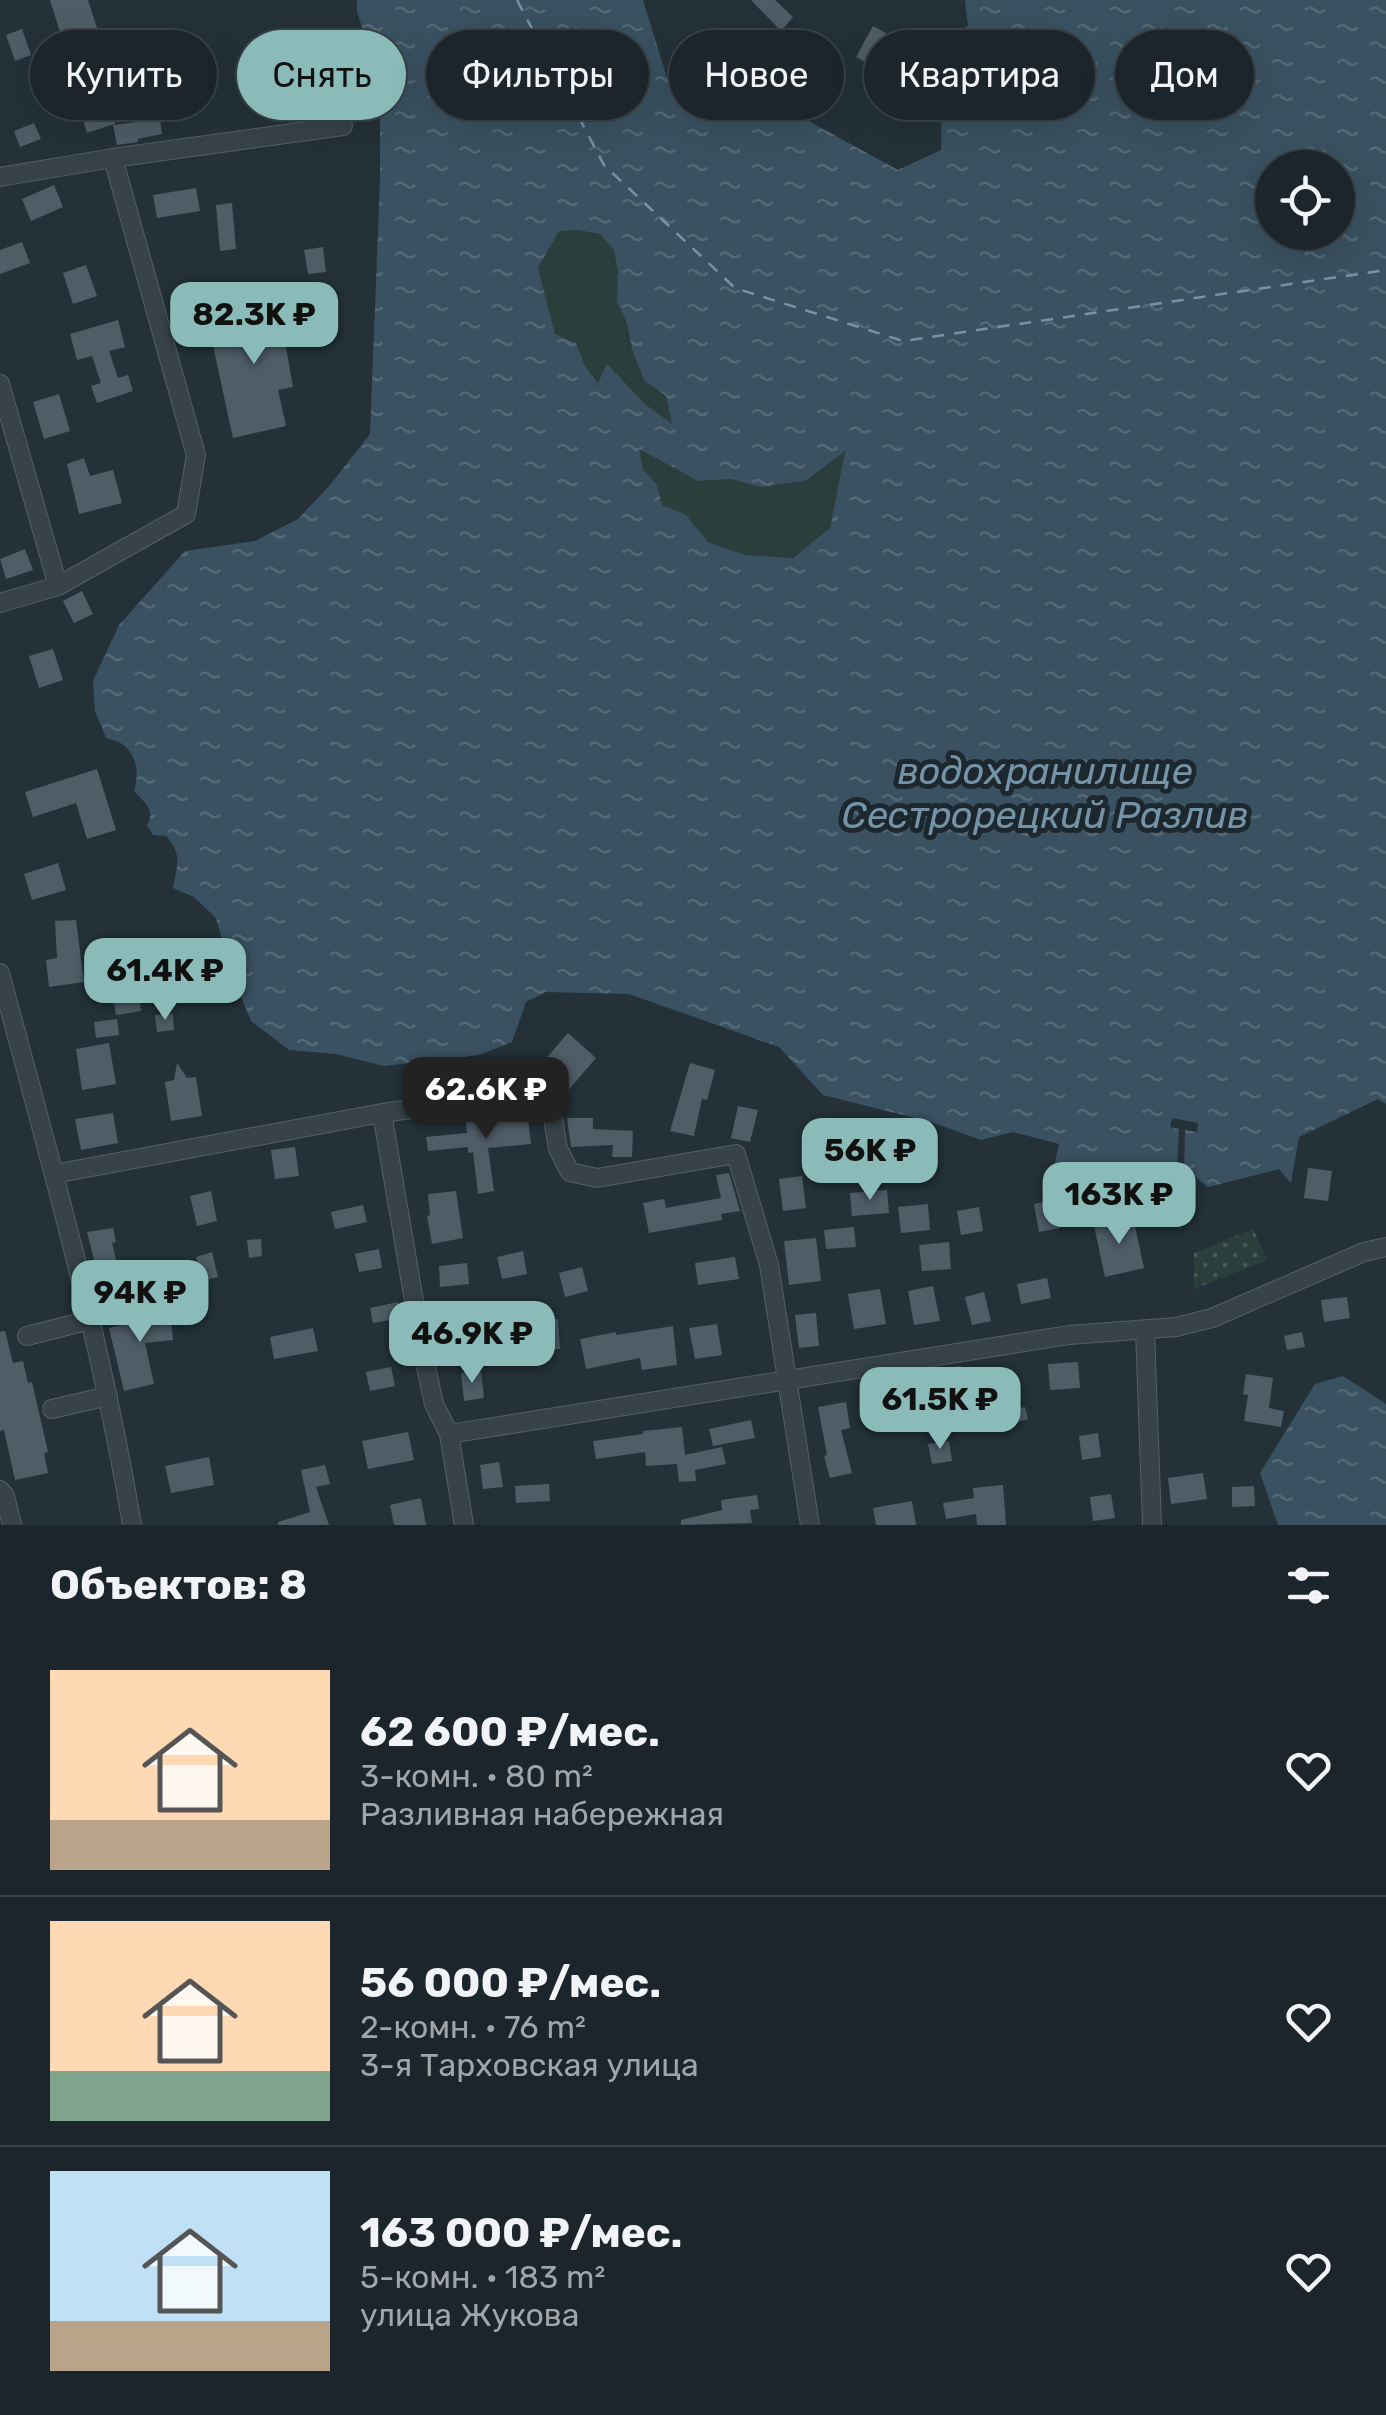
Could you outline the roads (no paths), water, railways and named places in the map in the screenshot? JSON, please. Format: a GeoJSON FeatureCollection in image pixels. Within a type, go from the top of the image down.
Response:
{"type":"FeatureCollection","features":[{"type":"Feature","properties":{"kind":"street"},"geometry":{"type":"LineString","coordinates":[[0,178],[343,126]]}},
{"type":"Feature","properties":{"kind":"street"},"geometry":{"type":"LineString","coordinates":[[0,602],[58,586],[186,514],[196,455],[113,158]]}},
{"type":"Feature","properties":{"kind":"street"},"geometry":{"type":"LineString","coordinates":[[0,384],[58,586]]}},
{"type":"Feature","properties":{"kind":"street"},"geometry":{"type":"LineString","coordinates":[[0,974],[90,1320],[119,1443],[132,1525]]}},
{"type":"Feature","properties":{"kind":"street"},"geometry":{"type":"LineString","coordinates":[[54,1174],[382,1113],[529,1093],[550,1106],[558,1149],[570,1172],[597,1178],[736,1154],[769,1265],[810,1525]]}},
{"type":"Feature","properties":{"kind":"street"},"geometry":{"type":"LineString","coordinates":[[382,1113],[427,1370],[434,1404],[448,1434],[464,1525]]}},
{"type":"Feature","properties":{"kind":"street"},"geometry":{"type":"LineString","coordinates":[[448,1434],[1069,1335],[1176,1326],[1212,1318],[1364,1252],[1386,1248]]}},
{"type":"Feature","properties":{"kind":"street"},"geometry":{"type":"LineString","coordinates":[[28,1336],[90,1320]]}},
{"type":"Feature","properties":{"kind":"street"},"geometry":{"type":"LineString","coordinates":[[1145,1330],[1152,1525]]}},
{"type":"Feature","properties":{"kind":"street"},"geometry":{"type":"LineString","coordinates":[[52,1409],[108,1396]]}},
{"type":"Feature","properties":{"kind":"street"},"geometry":{"type":"LineString","coordinates":[[0,1490],[6,1496],[12,1525]]}},
{"type":"Feature","properties":{"kind":"water","name":"водохранилище Сестрорецкий Разлив"},"geometry":{"type":"Polygon","coordinates":[[[357,0],[643,0],[669,81],[669,120],[807,120],[898,170],[941,150],[942,120],[1095,120],[1095,30],[962,30],[968,26],[965,0],[1386,0],[1386,1104],[1378,1099],[1299,1137],[1291,1183],[1279,1169],[1208,1187],[1184,1168],[1164,1170],[1149,1166],[1150,1179],[1083,1172],[1077,1176],[1074,1166],[1054,1167],[1059,1144],[1013,1132],[981,1140],[931,1122],[823,1095],[779,1047],[629,994],[546,992],[526,1002],[512,1042],[479,1055],[384,1066],[336,1054],[289,1050],[251,1021],[216,918],[194,897],[173,888],[175,849],[166,836],[153,835],[147,825],[150,811],[134,791],[134,759],[122,744],[106,738],[95,711],[93,681],[119,625],[185,551],[255,541],[298,519],[370,434],[380,120],[406,120],[406,30],[363,30],[357,0]],[[559,231],[538,268],[555,334],[576,343],[585,366],[598,383],[607,364],[645,404],[672,424],[666,396],[644,380],[632,349],[627,323],[617,302],[614,250],[600,234],[559,231]],[[639,449],[643,469],[657,485],[662,505],[685,514],[708,542],[745,555],[793,558],[830,528],[845,451],[805,481],[760,487],[731,479],[698,481],[639,449]]]}},
{"type":"Feature","properties":{"kind":"water"},"geometry":{"type":"Polygon","coordinates":[[[1343,1376],[1386,1404],[1386,1525],[1278,1525],[1260,1473],[1315,1384],[1343,1376]]]}}]}
